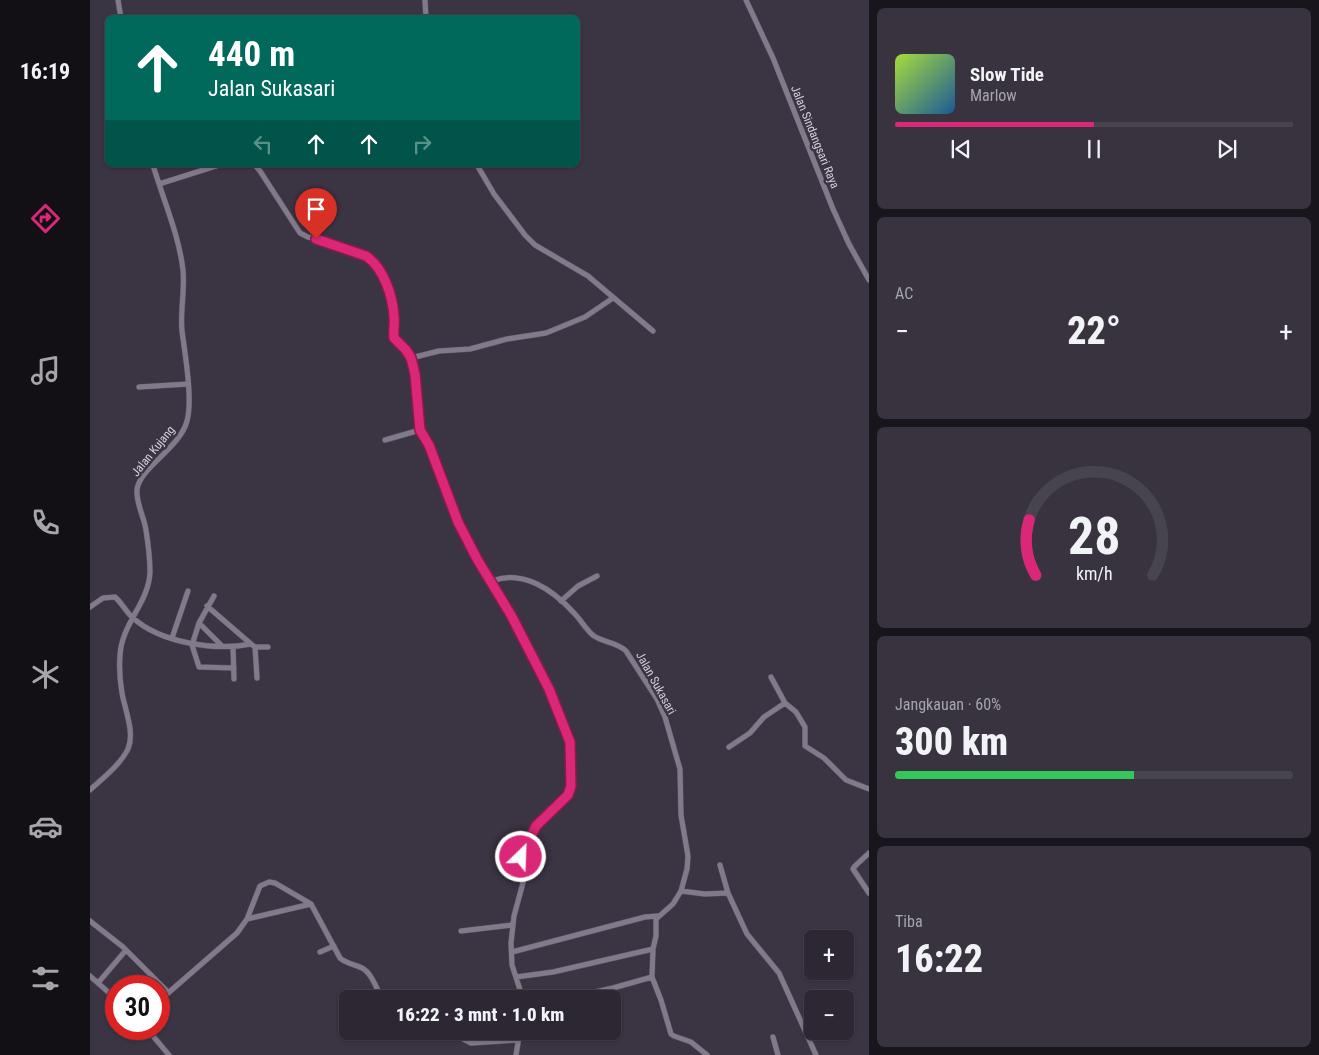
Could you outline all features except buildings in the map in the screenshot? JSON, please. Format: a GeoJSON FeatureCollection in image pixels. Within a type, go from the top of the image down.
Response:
{"type":"FeatureCollection","features":[{"type":"Feature","properties":{"kind":"street"},"geometry":{"type":"LineString","coordinates":[[118,0],[120,15]]}},
{"type":"Feature","properties":{"kind":"street"},"geometry":{"type":"LineString","coordinates":[[425,0],[426,15]]}},
{"type":"Feature","properties":{"kind":"street","name":"Jalan Sindangsari Raya"},"geometry":{"type":"LineString","coordinates":[[746,0],[773,58],[825,190],[849,244],[869,280]]}},
{"type":"Feature","properties":{"kind":"street","name":"Jalan Kujang"},"geometry":{"type":"LineString","coordinates":[[90,790],[120,761],[128,748],[130,740],[121,691],[120,654],[123,634],[145,595],[150,580],[146,530],[137,498],[137,488],[140,479],[182,433],[187,420],[188,384],[181,320],[184,292],[183,269],[154,167]]}},
{"type":"Feature","properties":{"kind":"street"},"geometry":{"type":"LineString","coordinates":[[159,184],[213,167]]}},
{"type":"Feature","properties":{"kind":"street"},"geometry":{"type":"LineString","coordinates":[[257,167],[300,232],[308,237],[359,253],[372,260],[383,277],[389,292],[394,318],[394,338],[411,358],[415,374],[420,430],[429,445],[458,522],[477,559],[504,600],[549,689],[570,742],[571,786],[568,795],[536,826],[523,851],[524,879],[512,925],[512,965],[520,990]]}},
{"type":"Feature","properties":{"kind":"street"},"geometry":{"type":"LineString","coordinates":[[478,167],[494,194],[534,245],[584,273],[653,331]]}},
{"type":"Feature","properties":{"kind":"street"},"geometry":{"type":"LineString","coordinates":[[411,358],[439,352],[470,349],[507,339],[546,333],[585,316],[613,298]]}},
{"type":"Feature","properties":{"kind":"street"},"geometry":{"type":"LineString","coordinates":[[139,386],[188,384]]}},
{"type":"Feature","properties":{"kind":"street"},"geometry":{"type":"LineString","coordinates":[[386,440],[420,430]]}},
{"type":"Feature","properties":{"kind":"street"},"geometry":{"type":"LineString","coordinates":[[561,601],[578,586],[597,576]]}},
{"type":"Feature","properties":{"kind":"street","name":"Jalan Sukasari"},"geometry":{"type":"LineString","coordinates":[[492,581],[508,577],[526,580],[543,586],[573,612],[593,635],[622,646],[657,700],[665,717],[680,769],[681,815],[688,856],[685,880],[681,891],[673,904],[658,916]]}},
{"type":"Feature","properties":{"kind":"street"},"geometry":{"type":"LineString","coordinates":[[172,638],[188,591]]}},
{"type":"Feature","properties":{"kind":"street"},"geometry":{"type":"LineString","coordinates":[[214,596],[199,623],[192,645],[196,663],[199,667],[234,668]]}},
{"type":"Feature","properties":{"kind":"street"},"geometry":{"type":"LineString","coordinates":[[90,607],[103,598],[115,597],[132,618],[149,628],[192,645],[268,647]]}},
{"type":"Feature","properties":{"kind":"street"},"geometry":{"type":"LineString","coordinates":[[207,606],[253,646],[257,678]]}},
{"type":"Feature","properties":{"kind":"street"},"geometry":{"type":"LineString","coordinates":[[199,623],[222,646]]}},
{"type":"Feature","properties":{"kind":"street"},"geometry":{"type":"LineString","coordinates":[[233,647],[234,679]]}},
{"type":"Feature","properties":{"kind":"street"},"geometry":{"type":"LineString","coordinates":[[771,677],[785,703],[796,712],[805,727],[804,743],[807,748],[824,758],[846,780],[869,788]]}},
{"type":"Feature","properties":{"kind":"street"},"geometry":{"type":"LineString","coordinates":[[729,747],[750,734],[764,717],[785,703]]}},
{"type":"Feature","properties":{"kind":"street"},"geometry":{"type":"LineString","coordinates":[[869,854],[853,869],[869,893]]}},
{"type":"Feature","properties":{"kind":"street"},"geometry":{"type":"LineString","coordinates":[[720,865],[728,893],[750,940],[779,973],[816,1055]]}},
{"type":"Feature","properties":{"kind":"street"},"geometry":{"type":"LineString","coordinates":[[170,990],[237,933],[247,919],[258,890],[264,883],[275,883],[311,904],[340,958],[347,964],[364,968],[378,990]]}},
{"type":"Feature","properties":{"kind":"street"},"geometry":{"type":"LineString","coordinates":[[681,891],[705,894],[728,893]]}},
{"type":"Feature","properties":{"kind":"street"},"geometry":{"type":"LineString","coordinates":[[247,919],[311,904]]}},
{"type":"Feature","properties":{"kind":"street"},"geometry":{"type":"LineString","coordinates":[[512,952],[644,917],[658,916],[656,940],[653,949],[652,977],[671,1034],[691,1042],[708,1055]]}},
{"type":"Feature","properties":{"kind":"street"},"geometry":{"type":"LineString","coordinates":[[90,921],[126,950],[151,975]]}},
{"type":"Feature","properties":{"kind":"street"},"geometry":{"type":"LineString","coordinates":[[461,931],[512,925]]}},
{"type":"Feature","properties":{"kind":"street"},"geometry":{"type":"LineString","coordinates":[[320,952],[334,946]]}},
{"type":"Feature","properties":{"kind":"street"},"geometry":{"type":"LineString","coordinates":[[516,977],[553,972],[653,949]]}},
{"type":"Feature","properties":{"kind":"street"},"geometry":{"type":"LineString","coordinates":[[98,983],[126,950]]}},
{"type":"Feature","properties":{"kind":"street"},"geometry":{"type":"LineString","coordinates":[[90,976],[105,989]]}},
{"type":"Feature","properties":{"kind":"street"},"geometry":{"type":"LineString","coordinates":[[604,990],[652,977]]}},
{"type":"Feature","properties":{"kind":"street"},"geometry":{"type":"LineString","coordinates":[[773,1037],[778,1055]]}},
{"type":"Feature","properties":{"kind":"street"},"geometry":{"type":"LineString","coordinates":[[156,1040],[169,1055]]}},
{"type":"Feature","properties":{"kind":"street"},"geometry":{"type":"LineString","coordinates":[[465,1040],[471,1043],[517,1040],[516,1055]]}},
{"type":"Feature","properties":{"kind":"route"},"geometry":{"type":"LineString","coordinates":[[316,239],[366,256],[372,260],[386,281],[393,310],[394,338],[409,353],[413,364],[420,430],[429,445],[458,522],[469,545],[504,600],[554,699],[570,742],[571,786],[568,795],[536,826],[521,857]]}}]}
